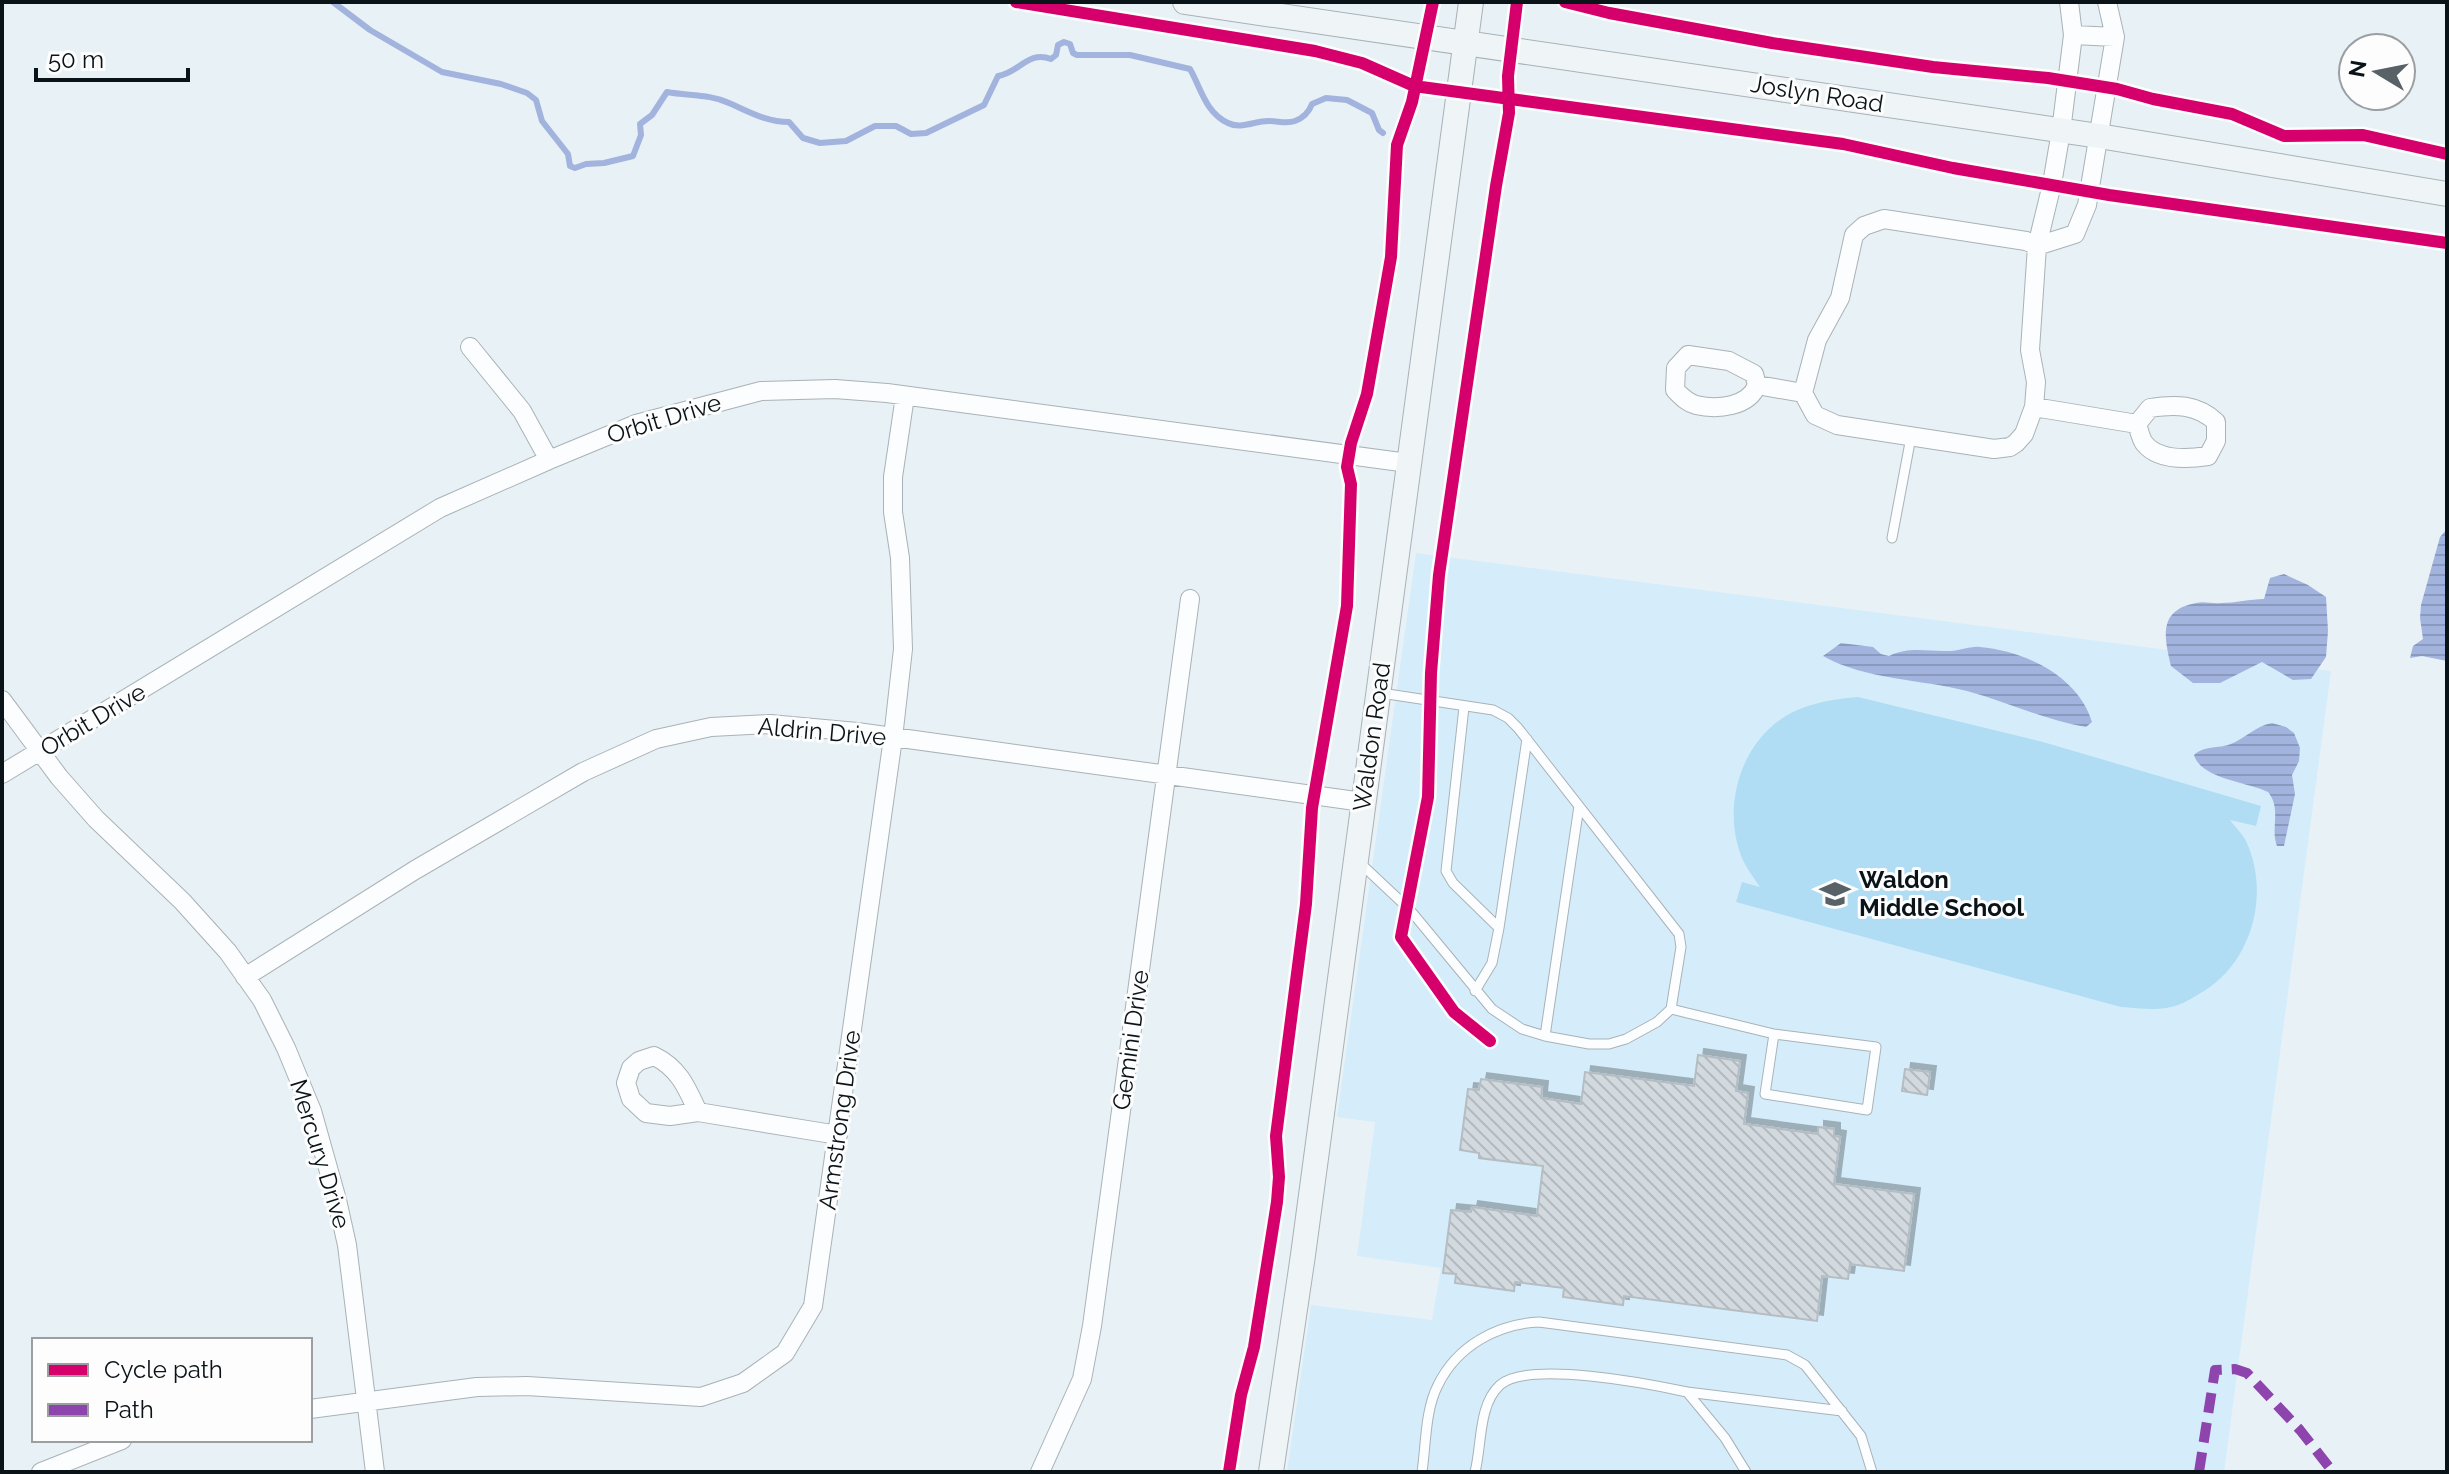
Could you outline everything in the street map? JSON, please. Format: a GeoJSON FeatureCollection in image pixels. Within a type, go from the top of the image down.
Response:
{"type":"FeatureCollection","features":[{"type":"Feature","properties":{"kind":"street","name":"Joslyn Road"},"geometry":{"type":"LineString","coordinates":[[1185,2],[2099,136],[2447,194]]}},
{"type":"Feature","properties":{"kind":"street","name":"Waldon Road"},"geometry":{"type":"LineString","coordinates":[[1271,1472],[1471,2]]}},
{"type":"Feature","properties":{"kind":"street"},"geometry":{"type":"LineString","coordinates":[[2069,2],[2073,35],[2061,131],[2037,246],[2030,350],[2036,382],[2034,407],[2024,434],[2003,450],[1824,421],[1809,407],[1803,393],[1817,340],[1840,298],[1854,235],[1864,226],[1884,219],[2026,241],[2037,246],[2075,234],[2087,205],[2115,37],[2107,2]]}},
{"type":"Feature","properties":{"kind":"street"},"geometry":{"type":"LineString","coordinates":[[2073,35],[2115,37]]}},
{"type":"Feature","properties":{"kind":"street"},"geometry":{"type":"LineString","coordinates":[[470,347],[522,411],[549,460]]}},
{"type":"Feature","properties":{"kind":"street"},"geometry":{"type":"LineString","coordinates":[[1757,385],[1803,393]]}},
{"type":"Feature","properties":{"kind":"street","name":"Orbit Drive"},"geometry":{"type":"LineString","coordinates":[[2,774],[440,508],[636,424],[761,391],[835,389],[905,396],[1408,463]]}},
{"type":"Feature","properties":{"kind":"street","name":"Armstrong Drive"},"geometry":{"type":"LineString","coordinates":[[312,1409],[477,1387],[527,1386],[701,1397],[743,1383],[785,1353],[813,1306],[903,649],[893,477],[905,396]]}},
{"type":"Feature","properties":{"kind":"street"},"geometry":{"type":"LineString","coordinates":[[2034,407],[2137,424]]}},
{"type":"Feature","properties":{"kind":"street","name":"Gemini Drive"},"geometry":{"type":"LineString","coordinates":[[1040,1472],[1082,1379],[1092,1326],[1190,599]]}},
{"type":"Feature","properties":{"kind":"street","name":"Mercury Drive"},"geometry":{"type":"LineString","coordinates":[[2,700],[96,819],[182,901],[228,952],[262,1000],[312,1111],[337,1200],[347,1245],[375,1472]]}},
{"type":"Feature","properties":{"kind":"street","name":"Aldrin Drive"},"geometry":{"type":"LineString","coordinates":[[245,977],[415,870],[583,772],[656,739],[711,727],[770,724],[893,738],[1363,802]]}},
{"type":"Feature","properties":{"kind":"street"},"geometry":{"type":"LineString","coordinates":[[698,1112],[838,1135]]}},
{"type":"Feature","properties":{"kind":"street"},"geometry":{"type":"LineString","coordinates":[[41,1472],[117,1442]]}},
{"type":"Feature","properties":{"kind":"lane"},"geometry":{"type":"LineString","coordinates":[[1892,538],[1911,437]]}},
{"type":"Feature","properties":{"kind":"lane"},"geometry":{"type":"LineString","coordinates":[[1356,859],[1410,910],[1475,991],[1509,1023],[1545,1036],[1589,1044],[1609,1044],[1626,1039],[1657,1022],[1671,1009],[1681,947],[1679,934],[1508,718],[1493,710],[1378,693]]}},
{"type":"Feature","properties":{"kind":"lane"},"geometry":{"type":"LineString","coordinates":[[1464,707],[1446,871],[1453,883],[1499,928]]}},
{"type":"Feature","properties":{"kind":"lane"},"geometry":{"type":"LineString","coordinates":[[1475,991],[1492,963],[1527,739]]}},
{"type":"Feature","properties":{"kind":"lane"},"geometry":{"type":"LineString","coordinates":[[1545,1036],[1579,806]]}},
{"type":"Feature","properties":{"kind":"lane"},"geometry":{"type":"LineString","coordinates":[[1671,1009],[1774,1034],[1876,1047],[1867,1110],[1765,1094],[1774,1034]]}},
{"type":"Feature","properties":{"kind":"lane"},"geometry":{"type":"LineString","coordinates":[[1422,1472],[1436,1387],[1450,1366],[1470,1346],[1496,1331],[1518,1323],[1539,1322],[1787,1355],[1805,1365],[1861,1436],[1872,1472]]}},
{"type":"Feature","properties":{"kind":"lane"},"geometry":{"type":"LineString","coordinates":[[1475,1472],[1484,1416],[1500,1385],[1535,1373],[1561,1373],[1842,1411]]}},
{"type":"Feature","properties":{"kind":"lane"},"geometry":{"type":"LineString","coordinates":[[1687,1392],[1725,1438],[1746,1472]]}},
{"type":"Feature","properties":{"kind":"shaded area"},"geometry":{"type":"Polygon","coordinates":[[[2447,529],[2447,661],[2422,656],[2410,658],[2413,646],[2423,639],[2421,605],[2440,537],[2447,529]]]}},
{"type":"Feature","properties":{"kind":"shaded area","name":"Waldon Middle School"},"geometry":{"type":"Polygon","coordinates":[[[1416,553],[2331,671],[2224,1472],[1287,1472],[1311,1305],[1432,1320],[1441,1268],[1357,1256],[1375,1122],[1337,1117],[1416,553]]]}},
{"type":"Feature","properties":{"kind":"shaded area"},"geometry":{"type":"Polygon","coordinates":[[[2284,574],[2326,597],[2326,657],[2311,679],[2293,680],[2262,662],[2220,683],[2193,683],[2171,666],[2166,635],[2170,618],[2175,612],[2199,602],[2264,599],[2270,578],[2284,574]]]}},
{"type":"Feature","properties":{"kind":"shaded area"},"geometry":{"type":"Polygon","coordinates":[[[1841,643],[1873,647],[1889,656],[1912,650],[1950,651],[1976,647],[2015,654],[2032,660],[2062,679],[2075,691],[2092,722],[2086,727],[2071,724],[1967,691],[1857,670],[1823,656],[1841,643]]]}},
{"type":"Feature","properties":{"kind":"shaded area"},"geometry":{"type":"Polygon","coordinates":[[[1858,697],[2043,742],[2261,806],[2256,826],[2230,820],[2245,839],[2253,859],[2256,880],[2253,923],[2235,962],[2204,991],[2179,1004],[2159,1009],[2121,1007],[1736,902],[1742,882],[1760,887],[1743,860],[1735,830],[1736,790],[1750,753],[1776,723],[1793,712],[1825,702],[1858,697]]]}},
{"type":"Feature","properties":{"kind":"shaded area"},"geometry":{"type":"Polygon","coordinates":[[[2272,723],[2294,733],[2300,748],[2299,761],[2292,775],[2295,794],[2284,846],[2277,846],[2274,805],[2268,792],[2215,775],[2198,763],[2194,755],[2231,744],[2272,723]]]}},
{"type":"Feature","properties":{"kind":"building"},"geometry":{"type":"Polygon","coordinates":[[[1698,1055],[1740,1061],[1736,1091],[1748,1093],[1744,1124],[1818,1134],[1818,1127],[1834,1129],[1834,1136],[1840,1137],[1834,1184],[1914,1194],[1904,1271],[1850,1264],[1848,1279],[1822,1276],[1817,1321],[1624,1296],[1623,1305],[1563,1297],[1564,1288],[1515,1282],[1514,1291],[1455,1283],[1456,1274],[1443,1273],[1451,1210],[1471,1212],[1472,1207],[1537,1216],[1543,1166],[1479,1158],[1479,1153],[1460,1150],[1468,1089],[1479,1090],[1481,1079],[1542,1087],[1541,1098],[1581,1104],[1585,1072],[1694,1086],[1698,1055]]]}},
{"type":"Feature","properties":{"kind":"building"},"geometry":{"type":"Polygon","coordinates":[[[1905,1069],[1930,1072],[1927,1095],[1902,1091],[1905,1069]]]}},
{"type":"Feature","properties":{"kind":"waterway"},"geometry":{"type":"LineString","coordinates":[[333,2],[370,30],[442,72],[501,84],[527,93],[536,100],[542,121],[568,154],[570,166],[575,168],[633,156],[641,135],[640,124],[652,115],[667,92],[714,98],[765,118],[789,122],[803,138],[820,143],[846,141],[875,126],[896,126],[911,134],[926,133],[984,105],[998,76],[1036,57],[1051,59],[1056,55],[1058,45],[1064,42],[1070,44],[1077,55],[1130,55],[1190,69],[1214,113],[1233,125],[1295,121],[1312,104],[1326,98],[1347,100],[1372,113],[1383,133]]}},
{"type":"Feature","properties":{"kind":"marked path"},"geometry":{"type":"LineString","coordinates":[[2199,1472],[2215,1370],[2235,1369],[2247,1373],[2300,1430],[2333,1472]]}},
{"type":"Feature","properties":{"kind":"cycle path"},"geometry":{"type":"LineString","coordinates":[[1016,2],[1315,51],[1362,63],[1414,86],[1843,144],[1953,168],[2109,195],[2447,243]]}},
{"type":"Feature","properties":{"kind":"cycle path"},"geometry":{"type":"LineString","coordinates":[[1229,1472],[1241,1395],[1254,1347],[1277,1202],[1276,1136],[1306,904],[1312,808],[1347,606],[1351,484],[1347,467],[1351,443],[1367,394],[1391,257],[1397,145],[1412,102],[1433,2]]}},
{"type":"Feature","properties":{"kind":"cycle path"},"geometry":{"type":"LineString","coordinates":[[1490,1041],[1454,1012],[1401,937],[1428,797],[1431,673],[1439,575],[1509,113],[1508,76],[1517,2]]}},
{"type":"Feature","properties":{"kind":"cycle path"},"geometry":{"type":"LineString","coordinates":[[1565,2],[1772,43],[1933,67],[2048,78],[2117,89],[2232,114],[2284,136],[2363,135],[2447,154]]}},
{"type":"Feature","properties":{"kind":"place","name":"Waldon Middle School"},"geometry":{"type":"Point","coordinates":[1835,894]}}]}
